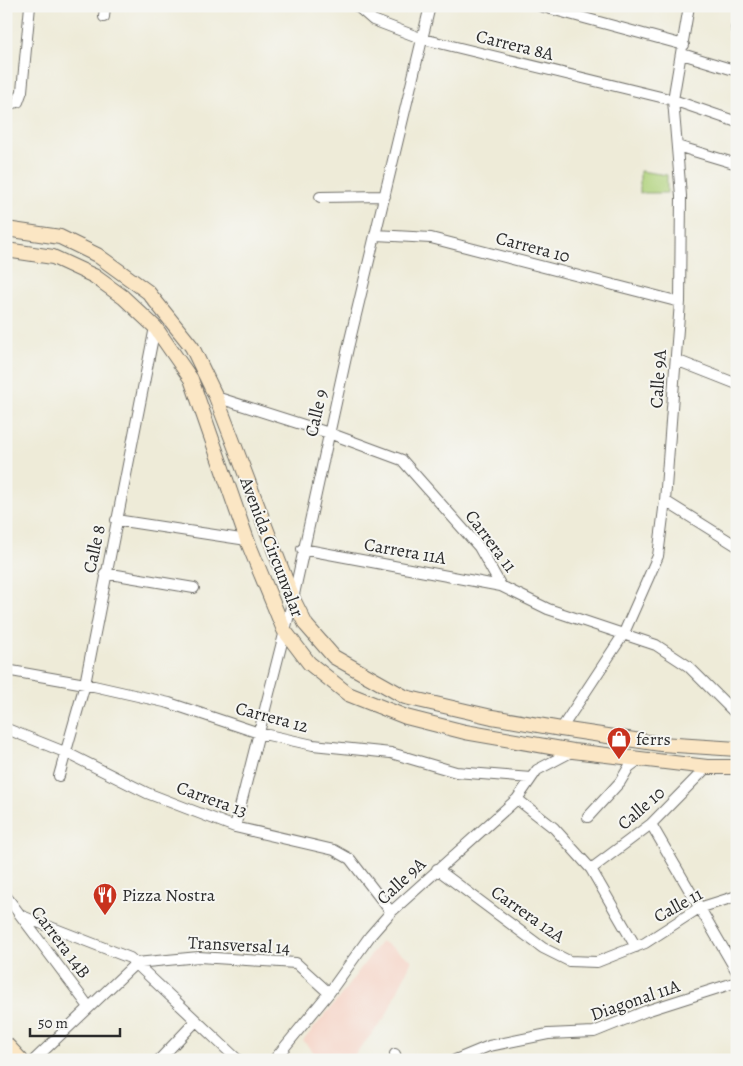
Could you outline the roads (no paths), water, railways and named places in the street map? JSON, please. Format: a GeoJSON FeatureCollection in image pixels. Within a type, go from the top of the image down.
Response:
{"type":"FeatureCollection","features":[{"type":"Feature","properties":{"kind":"main road","name":"Avenida Circunvalar"},"geometry":{"type":"LineString","coordinates":[[6,230],[60,237],[97,255],[148,292],[192,347],[216,397],[293,600],[306,625],[334,657],[405,697],[492,717],[661,744],[737,748]]}},
{"type":"Feature","properties":{"kind":"main road","name":"Avenida Circunvalar"},"geometry":{"type":"LineString","coordinates":[[6,250],[53,257],[94,276],[124,297],[155,327],[191,379],[247,540],[284,630],[309,663],[348,694],[406,717],[465,732],[573,751],[707,767],[737,767]]}},
{"type":"Feature","properties":{"kind":"main road"},"geometry":{"type":"LineString","coordinates":[[6,1044],[20,1060]]}},
{"type":"Feature","properties":{"kind":"street"},"geometry":{"type":"LineString","coordinates":[[6,105],[18,102],[22,91],[30,6]]}},
{"type":"Feature","properties":{"kind":"street"},"geometry":{"type":"LineString","coordinates":[[104,17],[105,6]]}},
{"type":"Feature","properties":{"kind":"street","name":"Carrera 8A"},"geometry":{"type":"LineString","coordinates":[[357,6],[372,20],[422,40],[673,100],[737,122]]}},
{"type":"Feature","properties":{"kind":"street","name":"Calle 9"},"geometry":{"type":"LineString","coordinates":[[235,827],[293,600],[302,549],[430,6]]}},
{"type":"Feature","properties":{"kind":"street"},"geometry":{"type":"LineString","coordinates":[[540,6],[683,49],[737,71]]}},
{"type":"Feature","properties":{"kind":"street","name":"Calle 9A"},"geometry":{"type":"LineString","coordinates":[[561,729],[623,634],[658,556],[665,501],[680,302],[681,196],[673,100],[689,6]]}},
{"type":"Feature","properties":{"kind":"street"},"geometry":{"type":"LineString","coordinates":[[677,146],[737,164]]}},
{"type":"Feature","properties":{"kind":"street"},"geometry":{"type":"LineString","coordinates":[[320,197],[385,196]]}},
{"type":"Feature","properties":{"kind":"street","name":"Carrera 10"},"geometry":{"type":"LineString","coordinates":[[376,235],[431,238],[680,302]]}},
{"type":"Feature","properties":{"kind":"street","name":"Calle 8"},"geometry":{"type":"LineString","coordinates":[[59,776],[85,684],[105,573],[155,327]]}},
{"type":"Feature","properties":{"kind":"street"},"geometry":{"type":"LineString","coordinates":[[676,360],[737,384]]}},
{"type":"Feature","properties":{"kind":"street","name":"Carrera 11"},"geometry":{"type":"LineString","coordinates":[[216,397],[329,433],[402,460],[479,547],[501,586],[548,609],[656,645],[688,666],[737,715]]}},
{"type":"Feature","properties":{"kind":"street"},"geometry":{"type":"LineString","coordinates":[[665,501],[737,546]]}},
{"type":"Feature","properties":{"kind":"street"},"geometry":{"type":"LineString","coordinates":[[116,520],[247,540]]}},
{"type":"Feature","properties":{"kind":"street","name":"Carrera 11A"},"geometry":{"type":"LineString","coordinates":[[302,549],[501,586]]}},
{"type":"Feature","properties":{"kind":"street"},"geometry":{"type":"LineString","coordinates":[[105,573],[194,588]]}},
{"type":"Feature","properties":{"kind":"street","name":"Carrera 12"},"geometry":{"type":"LineString","coordinates":[[6,670],[85,684],[169,703],[260,733],[313,745],[390,753],[456,772],[531,778]]}},
{"type":"Feature","properties":{"kind":"street","name":"Carrera 13"},"geometry":{"type":"LineString","coordinates":[[7,729],[67,753],[147,793],[235,827],[334,850],[350,859],[391,912]]}},
{"type":"Feature","properties":{"kind":"street","name":"Calle 9A"},"geometry":{"type":"LineString","coordinates":[[274,1060],[329,993],[370,936],[391,912],[436,869],[462,849],[517,799],[537,770],[573,751]]}},
{"type":"Feature","properties":{"kind":"street","name":"Calle 10"},"geometry":{"type":"LineString","coordinates":[[588,817],[620,782],[629,767],[640,759]]}},
{"type":"Feature","properties":{"kind":"street","name":"Calle 10"},"geometry":{"type":"LineString","coordinates":[[591,869],[651,824],[707,767]]}},
{"type":"Feature","properties":{"kind":"street"},"geometry":{"type":"LineString","coordinates":[[517,799],[554,828],[591,869],[636,947]]}},
{"type":"Feature","properties":{"kind":"street"},"geometry":{"type":"LineString","coordinates":[[651,824],[737,972]]}},
{"type":"Feature","properties":{"kind":"street","name":"Carrera 12A"},"geometry":{"type":"LineString","coordinates":[[436,869],[543,948],[569,961],[597,962],[636,947]]}},
{"type":"Feature","properties":{"kind":"street","name":"Carrera 14B"},"geometry":{"type":"LineString","coordinates":[[6,896],[89,1007]]}},
{"type":"Feature","properties":{"kind":"street","name":"Calle 11"},"geometry":{"type":"LineString","coordinates":[[636,947],[699,908],[737,896]]}},
{"type":"Feature","properties":{"kind":"street"},"geometry":{"type":"LineString","coordinates":[[22,916],[130,958],[238,1060]]}},
{"type":"Feature","properties":{"kind":"street","name":"Transversal 14"},"geometry":{"type":"LineString","coordinates":[[136,963],[198,957],[296,963],[329,993]]}},
{"type":"Feature","properties":{"kind":"street"},"geometry":{"type":"LineString","coordinates":[[34,1060],[136,963]]}},
{"type":"Feature","properties":{"kind":"street","name":"Diagonal 11A"},"geometry":{"type":"LineString","coordinates":[[455,1060],[489,1046],[548,1034],[594,1032],[646,1011],[737,982]]}},
{"type":"Feature","properties":{"kind":"street"},"geometry":{"type":"LineString","coordinates":[[159,1060],[196,1021]]}},
{"type":"Feature","properties":{"kind":"place","name":"ferrs"},"geometry":{"type":"Point","coordinates":[619,760]}},
{"type":"Feature","properties":{"kind":"place","name":"Pizza Nostra"},"geometry":{"type":"Point","coordinates":[105,916]}}]}
